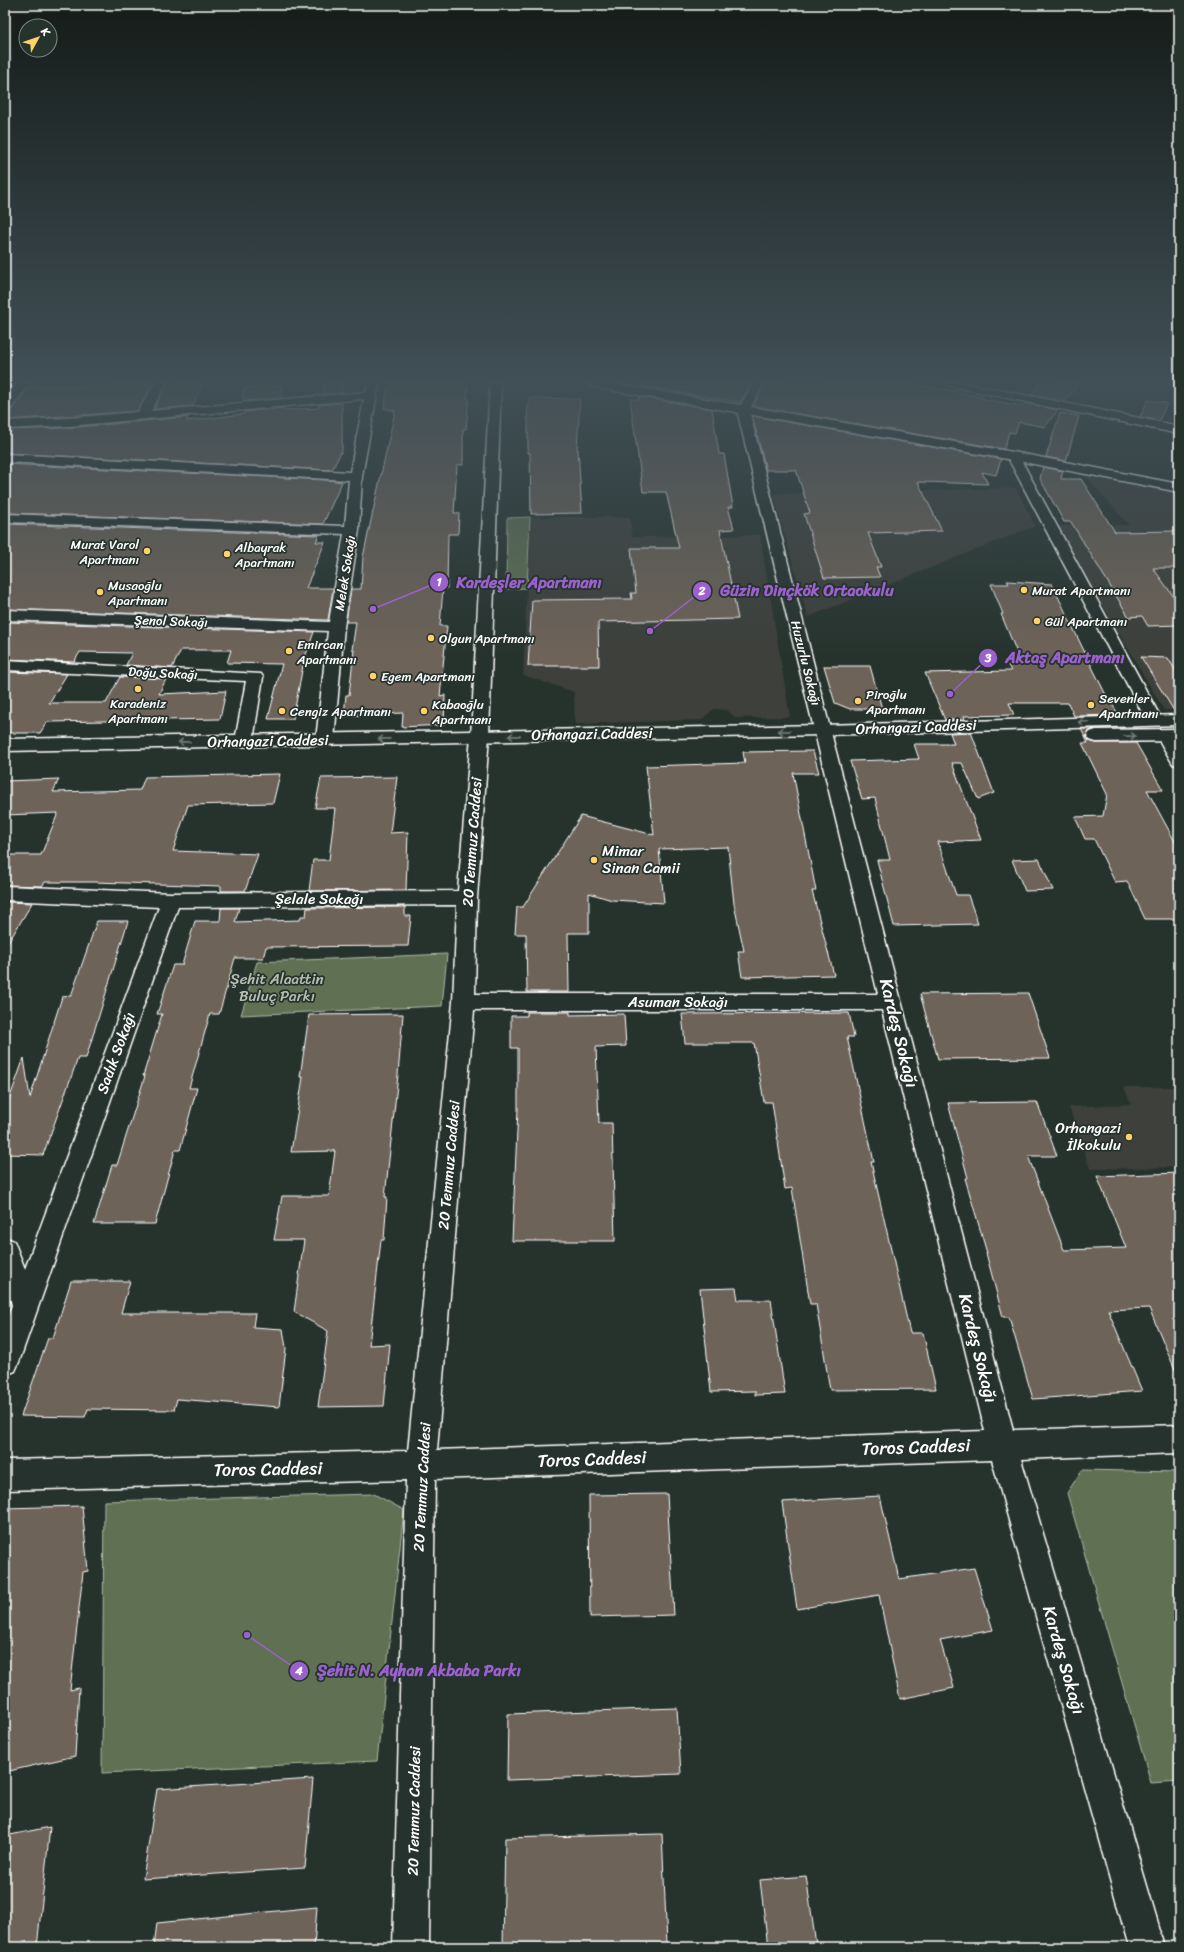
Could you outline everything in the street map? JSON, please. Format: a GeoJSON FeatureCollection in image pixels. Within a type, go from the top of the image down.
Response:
{"type":"FeatureCollection","features":[{"type":"Feature","properties":{"kind":"main road"},"geometry":{"type":"LineString","coordinates":[[1106,474],[1179,488]]}},
{"type":"Feature","properties":{"kind":"main road"},"geometry":{"type":"LineString","coordinates":[[1154,720],[1172,735]]}},
{"type":"Feature","properties":{"kind":"main road","name":"Orhangazi Caddesi"},"geometry":{"type":"LineString","coordinates":[[824,737],[1179,720]]}},
{"type":"Feature","properties":{"kind":"main road","name":"Orhangazi Caddesi"},"geometry":{"type":"LineString","coordinates":[[5,757],[479,744],[824,737],[1172,735]]}},
{"type":"Feature","properties":{"kind":"main road","name":"Orhangazi Caddesi"},"geometry":{"type":"LineString","coordinates":[[5,745],[325,740],[479,744]]}},
{"type":"Feature","properties":{"kind":"street"},"geometry":{"type":"LineString","coordinates":[[319,474],[356,476]]}},
{"type":"Feature","properties":{"kind":"street","name":"20 Temmuz Caddesi"},"geometry":{"type":"LineString","coordinates":[[411,1947],[421,1465],[464,1002],[467,898],[479,744],[491,474]]}},
{"type":"Feature","properties":{"kind":"street","name":"Huzurlu Sokağı"},"geometry":{"type":"LineString","coordinates":[[759,474],[824,737]]}},
{"type":"Feature","properties":{"kind":"street"},"geometry":{"type":"LineString","coordinates":[[1022,474],[1154,720]]}},
{"type":"Feature","properties":{"kind":"street","name":"Melek Sokağı"},"geometry":{"type":"LineString","coordinates":[[325,740],[336,627],[352,530],[356,476]]}},
{"type":"Feature","properties":{"kind":"street"},"geometry":{"type":"LineString","coordinates":[[5,518],[352,530]]}},
{"type":"Feature","properties":{"kind":"street","name":"Şenol Sokağı"},"geometry":{"type":"LineString","coordinates":[[5,615],[336,627]]}},
{"type":"Feature","properties":{"kind":"street","name":"Doğu Sokağı"},"geometry":{"type":"LineString","coordinates":[[5,664],[255,677],[244,741]]}},
{"type":"Feature","properties":{"kind":"street"},"geometry":{"type":"LineString","coordinates":[[1172,735],[1179,760]]}},
{"type":"Feature","properties":{"kind":"street","name":"Kardeş Sokağı"},"geometry":{"type":"LineString","coordinates":[[824,737],[1002,1444],[1147,1947]]}},
{"type":"Feature","properties":{"kind":"street"},"geometry":{"type":"LineString","coordinates":[[5,893],[171,900]]}},
{"type":"Feature","properties":{"kind":"street","name":"Şelale Sokağı"},"geometry":{"type":"LineString","coordinates":[[171,900],[467,898]]}},
{"type":"Feature","properties":{"kind":"street","name":"Sadık Sokağı"},"geometry":{"type":"LineString","coordinates":[[5,1362],[171,900]]}},
{"type":"Feature","properties":{"kind":"street","name":"Asuman Sokağı"},"geometry":{"type":"LineString","coordinates":[[464,1002],[891,1002]]}},
{"type":"Feature","properties":{"kind":"street"},"geometry":{"type":"LineString","coordinates":[[5,1249],[26,1306]]}},
{"type":"Feature","properties":{"kind":"street","name":"Toros Caddesi"},"geometry":{"type":"LineString","coordinates":[[5,1475],[421,1465],[1179,1439]]}},
{"type":"Feature","properties":{"kind":"shaded area"},"geometry":{"type":"Polygon","coordinates":[[[1086,477],[1179,494],[1179,710],[1164,710],[1056,526],[1129,525],[1086,477]]]}},
{"type":"Feature","properties":{"kind":"shaded area"},"geometry":{"type":"Polygon","coordinates":[[[1016,488],[1035,526],[808,617],[773,494],[1016,488]]]}},
{"type":"Feature","properties":{"kind":"shaded area"},"geometry":{"type":"Polygon","coordinates":[[[530,517],[630,517],[632,537],[760,535],[790,717],[736,718],[727,710],[714,709],[701,720],[575,724],[574,692],[523,675],[530,517]]]}},
{"type":"Feature","properties":{"kind":"shaded area","name":"Orhangazi İlkokulu"},"geometry":{"type":"Polygon","coordinates":[[[1124,1087],[1179,1087],[1179,1167],[1090,1169],[1069,1107],[1131,1104],[1124,1087]]]}},
{"type":"Feature","properties":{"kind":"green space"},"geometry":{"type":"Polygon","coordinates":[[[530,517],[527,588],[506,589],[507,518],[530,517]]]}},
{"type":"Feature","properties":{"kind":"green space","name":"Şehit Alaattin Buluç Parkı"},"geometry":{"type":"Polygon","coordinates":[[[447,954],[442,1006],[241,1015],[257,962],[447,954]]]}},
{"type":"Feature","properties":{"kind":"green space"},"geometry":{"type":"Polygon","coordinates":[[[1082,1470],[1179,1472],[1179,1781],[1151,1783],[1067,1493],[1082,1470]]]}},
{"type":"Feature","properties":{"kind":"green space"},"geometry":{"type":"Polygon","coordinates":[[[374,1494],[404,1510],[377,1761],[102,1773],[104,1501],[374,1494]]]}},
{"type":"Feature","properties":{"kind":"building"},"geometry":{"type":"Polygon","coordinates":[[[5,474],[207,474],[342,482],[323,524],[5,513],[5,474]]]}},
{"type":"Feature","properties":{"kind":"building"},"geometry":{"type":"Polygon","coordinates":[[[381,474],[456,474],[454,513],[459,513],[458,534],[448,534],[447,588],[443,588],[440,626],[447,626],[440,696],[445,695],[444,725],[402,727],[403,713],[344,716],[346,695],[349,695],[354,650],[352,650],[356,622],[346,622],[351,589],[361,589],[363,557],[381,474]]]}},
{"type":"Feature","properties":{"kind":"building"},"geometry":{"type":"Polygon","coordinates":[[[530,474],[580,474],[582,513],[531,514],[530,474]]]}},
{"type":"Feature","properties":{"kind":"building"},"geometry":{"type":"Polygon","coordinates":[[[640,474],[727,474],[733,507],[728,507],[734,529],[720,530],[738,619],[598,622],[599,666],[528,666],[532,600],[632,599],[631,593],[636,593],[631,548],[679,548],[666,492],[643,492],[640,474]]]}},
{"type":"Feature","properties":{"kind":"building"},"geometry":{"type":"Polygon","coordinates":[[[797,474],[983,474],[988,484],[918,482],[942,531],[868,533],[881,567],[876,567],[880,577],[824,578],[804,514],[810,513],[797,474]]]}},
{"type":"Feature","properties":{"kind":"building"},"geometry":{"type":"Polygon","coordinates":[[[1041,474],[1062,474],[1061,479],[1081,479],[1115,532],[1179,531],[1179,568],[1153,568],[1179,604],[1179,625],[1148,626],[1142,616],[1129,617],[1071,522],[1064,522],[1040,479],[1041,474]]]}},
{"type":"Feature","properties":{"kind":"building"},"geometry":{"type":"Polygon","coordinates":[[[5,524],[319,535],[316,542],[325,542],[306,588],[333,588],[328,620],[5,609],[5,524]]]}},
{"type":"Feature","properties":{"kind":"building"},"geometry":{"type":"Polygon","coordinates":[[[1007,581],[1052,584],[1106,695],[1119,715],[1074,716],[1068,703],[1009,703],[1014,715],[964,716],[965,720],[945,720],[925,673],[1011,671],[1008,665],[1022,665],[1001,614],[1003,614],[991,584],[1009,584],[1007,581]]]}},
{"type":"Feature","properties":{"kind":"building"},"geometry":{"type":"Polygon","coordinates":[[[5,622],[314,632],[304,660],[293,719],[268,719],[282,664],[227,663],[231,650],[181,650],[172,668],[126,665],[132,653],[80,652],[74,662],[5,659],[5,622]]]}},
{"type":"Feature","properties":{"kind":"building"},"geometry":{"type":"Polygon","coordinates":[[[1141,657],[1168,658],[1179,676],[1179,714],[1176,714],[1141,657]]]}},
{"type":"Feature","properties":{"kind":"building"},"geometry":{"type":"Polygon","coordinates":[[[824,666],[870,666],[882,709],[850,709],[835,703],[824,666]]]}},
{"type":"Feature","properties":{"kind":"building"},"geometry":{"type":"Polygon","coordinates":[[[5,672],[67,674],[49,703],[106,703],[120,677],[166,679],[159,694],[226,691],[220,719],[47,722],[40,733],[5,733],[5,672]]]}},
{"type":"Feature","properties":{"kind":"building"},"geometry":{"type":"Polygon","coordinates":[[[1081,729],[1095,729],[1089,731],[1086,736],[1089,741],[1096,743],[1136,743],[1163,790],[1147,790],[1179,849],[1179,919],[1145,919],[1127,881],[1115,882],[1094,839],[1085,839],[1075,817],[1103,816],[1107,794],[1082,743],[1088,743],[1081,729]]]}},
{"type":"Feature","properties":{"kind":"building"},"geometry":{"type":"Polygon","coordinates":[[[971,732],[994,793],[978,799],[962,763],[952,763],[981,840],[938,842],[956,895],[968,895],[978,924],[894,926],[877,860],[890,860],[875,798],[862,799],[850,761],[919,759],[914,744],[954,744],[950,733],[971,732]]]}},
{"type":"Feature","properties":{"kind":"building"},"geometry":{"type":"Polygon","coordinates":[[[813,751],[819,773],[793,773],[816,891],[812,891],[834,975],[742,977],[738,951],[744,951],[734,904],[728,847],[659,849],[664,903],[612,900],[589,893],[589,933],[568,933],[569,992],[527,992],[526,934],[515,934],[517,907],[523,907],[581,816],[654,835],[646,766],[745,763],[743,752],[813,751]]]}},
{"type":"Feature","properties":{"kind":"building"},"geometry":{"type":"Polygon","coordinates":[[[280,774],[273,803],[188,805],[173,851],[258,854],[245,891],[221,891],[221,886],[94,882],[45,882],[42,886],[5,885],[5,855],[41,855],[58,813],[5,815],[5,781],[59,779],[53,792],[140,790],[145,777],[280,774]]]}},
{"type":"Feature","properties":{"kind":"building"},"geometry":{"type":"Polygon","coordinates":[[[397,777],[390,833],[408,832],[406,890],[309,891],[313,860],[329,860],[335,808],[315,808],[321,778],[397,777]]]}},
{"type":"Feature","properties":{"kind":"building"},"geometry":{"type":"Polygon","coordinates":[[[1039,859],[1053,890],[1025,891],[1012,860],[1039,859]]]}},
{"type":"Feature","properties":{"kind":"building"},"geometry":{"type":"Polygon","coordinates":[[[5,902],[32,903],[5,948],[5,902]]]}},
{"type":"Feature","properties":{"kind":"building"},"geometry":{"type":"Polygon","coordinates":[[[405,907],[405,916],[411,916],[408,946],[266,947],[263,958],[235,958],[219,1014],[210,1014],[189,1088],[197,1088],[180,1150],[175,1150],[155,1224],[94,1224],[112,1165],[117,1165],[145,1076],[143,1076],[162,1014],[157,1014],[173,965],[182,965],[195,921],[220,921],[221,908],[239,908],[235,922],[300,920],[301,916],[306,916],[307,908],[405,907]]]}},
{"type":"Feature","properties":{"kind":"building"},"geometry":{"type":"Polygon","coordinates":[[[97,921],[128,921],[86,1058],[78,1058],[43,1155],[5,1154],[5,1111],[24,1058],[30,1098],[62,997],[71,996],[97,921]]]}},
{"type":"Feature","properties":{"kind":"building"},"geometry":{"type":"Polygon","coordinates":[[[1028,993],[1050,1058],[938,1059],[920,994],[1028,993]]]}},
{"type":"Feature","properties":{"kind":"building"},"geometry":{"type":"Polygon","coordinates":[[[527,1012],[570,1012],[570,1015],[624,1014],[626,1046],[596,1047],[599,1123],[612,1123],[615,1241],[512,1241],[518,1109],[518,1048],[511,1048],[511,1016],[527,1016],[527,1012]]]}},
{"type":"Feature","properties":{"kind":"building"},"geometry":{"type":"Polygon","coordinates":[[[849,1013],[854,1037],[847,1037],[874,1162],[871,1162],[910,1333],[923,1333],[936,1389],[830,1390],[816,1304],[810,1304],[792,1188],[785,1189],[772,1102],[764,1102],[754,1043],[685,1043],[682,1014],[849,1013]]]}},
{"type":"Feature","properties":{"kind":"building"},"geometry":{"type":"Polygon","coordinates":[[[403,1014],[385,1197],[387,1197],[384,1240],[381,1240],[369,1345],[390,1344],[384,1406],[318,1407],[328,1331],[294,1312],[304,1240],[274,1240],[282,1196],[329,1196],[335,1151],[291,1152],[303,1077],[300,1077],[309,1015],[403,1014]]]}},
{"type":"Feature","properties":{"kind":"building"},"geometry":{"type":"Polygon","coordinates":[[[1037,1102],[1057,1156],[1028,1156],[1064,1250],[1126,1248],[1097,1176],[1179,1173],[1179,1379],[1149,1308],[1108,1310],[1142,1391],[1033,1399],[1009,1317],[1003,1317],[987,1253],[965,1178],[968,1178],[948,1103],[1037,1102]]]}},
{"type":"Feature","properties":{"kind":"building"},"geometry":{"type":"Polygon","coordinates":[[[71,1281],[130,1281],[121,1313],[255,1313],[253,1327],[283,1329],[286,1348],[279,1407],[177,1399],[174,1410],[88,1409],[85,1417],[21,1416],[48,1338],[53,1338],[71,1281]]]}},
{"type":"Feature","properties":{"kind":"building"},"geometry":{"type":"Polygon","coordinates":[[[736,1288],[738,1300],[771,1300],[785,1394],[755,1395],[755,1391],[711,1392],[700,1289],[736,1288]]]}},
{"type":"Feature","properties":{"kind":"building"},"geometry":{"type":"Polygon","coordinates":[[[667,1494],[674,1615],[590,1617],[589,1495],[667,1494]]]}},
{"type":"Feature","properties":{"kind":"building"},"geometry":{"type":"Polygon","coordinates":[[[880,1496],[899,1579],[974,1568],[993,1630],[940,1640],[954,1688],[900,1699],[879,1595],[797,1609],[782,1502],[880,1496]]]}},
{"type":"Feature","properties":{"kind":"building"},"geometry":{"type":"Polygon","coordinates":[[[82,1506],[88,1571],[83,1572],[70,1690],[79,1688],[75,1756],[5,1772],[5,1508],[82,1506]]]}},
{"type":"Feature","properties":{"kind":"building"},"geometry":{"type":"Polygon","coordinates":[[[677,1708],[681,1774],[507,1780],[508,1714],[677,1708]]]}},
{"type":"Feature","properties":{"kind":"building"},"geometry":{"type":"Polygon","coordinates":[[[313,1779],[305,1868],[143,1879],[157,1789],[313,1779]]]}},
{"type":"Feature","properties":{"kind":"building"},"geometry":{"type":"Polygon","coordinates":[[[50,1827],[37,1947],[5,1947],[5,1836],[50,1827]]]}},
{"type":"Feature","properties":{"kind":"building"},"geometry":{"type":"Polygon","coordinates":[[[662,1834],[667,1944],[503,1947],[505,1838],[662,1834]]]}},
{"type":"Feature","properties":{"kind":"building"},"geometry":{"type":"Polygon","coordinates":[[[806,1876],[816,1945],[768,1947],[760,1880],[806,1876]]]}},
{"type":"Feature","properties":{"kind":"building"},"geometry":{"type":"Polygon","coordinates":[[[317,1907],[314,1947],[154,1947],[157,1923],[317,1907]]]}},
{"type":"Feature","properties":{"kind":"place","name":"Murat Varol Apartmanı"},"geometry":{"type":"Point","coordinates":[147,551]}},
{"type":"Feature","properties":{"kind":"place","name":"Albayrak Apartmanı"},"geometry":{"type":"Point","coordinates":[227,554]}},
{"type":"Feature","properties":{"kind":"place","name":"Murat Apartmanı"},"geometry":{"type":"Point","coordinates":[1024,590]}},
{"type":"Feature","properties":{"kind":"place","name":"Musaoğlu Apartmanı"},"geometry":{"type":"Point","coordinates":[100,592]}},
{"type":"Feature","properties":{"kind":"place","name":"Kardeşler Apartmanı"},"geometry":{"type":"Point","coordinates":[373,609]}},
{"type":"Feature","properties":{"kind":"place","name":"Gül Apartmanı"},"geometry":{"type":"Point","coordinates":[1037,621]}},
{"type":"Feature","properties":{"kind":"place","name":"Güzin Dinçkök Ortaokulu"},"geometry":{"type":"Point","coordinates":[650,631]}},
{"type":"Feature","properties":{"kind":"place","name":"Olgun Apartmanı"},"geometry":{"type":"Point","coordinates":[431,638]}},
{"type":"Feature","properties":{"kind":"place","name":"Emircan Apartmanı"},"geometry":{"type":"Point","coordinates":[289,651]}},
{"type":"Feature","properties":{"kind":"place","name":"Egem Apartmanı"},"geometry":{"type":"Point","coordinates":[373,676]}},
{"type":"Feature","properties":{"kind":"place","name":"Karadeniz Apartmanı"},"geometry":{"type":"Point","coordinates":[138,689]}},
{"type":"Feature","properties":{"kind":"place","name":"Aktaş Apartmanı"},"geometry":{"type":"Point","coordinates":[950,694]}},
{"type":"Feature","properties":{"kind":"place","name":"Piroğlu Apartmanı"},"geometry":{"type":"Point","coordinates":[858,701]}},
{"type":"Feature","properties":{"kind":"place","name":"Sevenler Apartmanı"},"geometry":{"type":"Point","coordinates":[1091,705]}},
{"type":"Feature","properties":{"kind":"place","name":"Cengiz Apartmanı"},"geometry":{"type":"Point","coordinates":[282,711]}},
{"type":"Feature","properties":{"kind":"place","name":"Kabaoğlu Apartmanı"},"geometry":{"type":"Point","coordinates":[424,711]}},
{"type":"Feature","properties":{"kind":"place","name":"Mimar Sinan Camii"},"geometry":{"type":"Point","coordinates":[594,860]}},
{"type":"Feature","properties":{"kind":"place","name":"Orhangazi İlkokulu"},"geometry":{"type":"Point","coordinates":[1129,1137]}},
{"type":"Feature","properties":{"kind":"place","name":"Şehit N. Ayhan Akbaba Parkı"},"geometry":{"type":"Point","coordinates":[247,1635]}}]}
